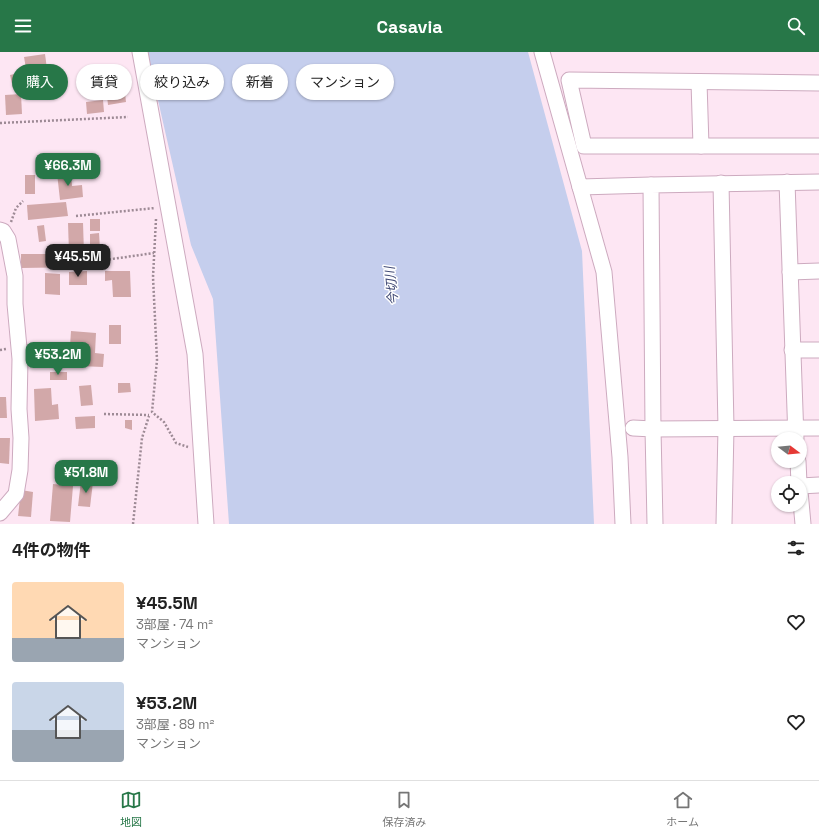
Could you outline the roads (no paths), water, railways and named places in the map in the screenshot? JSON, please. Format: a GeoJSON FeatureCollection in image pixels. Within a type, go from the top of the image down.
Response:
{"type":"FeatureCollection","features":[{"type":"Feature","properties":{"kind":"street"},"geometry":{"type":"LineString","coordinates":[[140,52],[161,206],[195,354],[206,524]]}},
{"type":"Feature","properties":{"kind":"street"},"geometry":{"type":"LineString","coordinates":[[542,52],[604,272],[620,457],[623,524]]}},
{"type":"Feature","properties":{"kind":"street"},"geometry":{"type":"LineString","coordinates":[[819,83],[569,80],[584,146],[819,146]]}},
{"type":"Feature","properties":{"kind":"street"},"geometry":{"type":"LineString","coordinates":[[699,82],[701,146]]}},
{"type":"Feature","properties":{"kind":"street"},"geometry":{"type":"LineString","coordinates":[[787,182],[795,432]]}},
{"type":"Feature","properties":{"kind":"street"},"geometry":{"type":"LineString","coordinates":[[580,187],[819,182]]}},
{"type":"Feature","properties":{"kind":"street"},"geometry":{"type":"LineString","coordinates":[[721,183],[726,428],[724,524]]}},
{"type":"Feature","properties":{"kind":"street"},"geometry":{"type":"LineString","coordinates":[[651,185],[652,429],[655,524]]}},
{"type":"Feature","properties":{"kind":"street"},"geometry":{"type":"LineString","coordinates":[[0,513],[16,494],[20,470],[21,438],[19,409],[20,359],[15,304],[15,276],[3,233]]}},
{"type":"Feature","properties":{"kind":"street"},"geometry":{"type":"LineString","coordinates":[[790,272],[819,271]]}},
{"type":"Feature","properties":{"kind":"street"},"geometry":{"type":"LineString","coordinates":[[792,350],[819,350]]}},
{"type":"Feature","properties":{"kind":"street"},"geometry":{"type":"LineString","coordinates":[[633,428],[726,428],[781,432]]}},
{"type":"Feature","properties":{"kind":"street"},"geometry":{"type":"LineString","coordinates":[[800,432],[819,428]]}},
{"type":"Feature","properties":{"kind":"street"},"geometry":{"type":"LineString","coordinates":[[807,484],[819,485]]}},
{"type":"Feature","properties":{"kind":"street"},"geometry":{"type":"LineString","coordinates":[[802,512],[803,524]]}},
{"type":"Feature","properties":{"kind":"water","name":"今切川"},"geometry":{"type":"Polygon","coordinates":[[[147,52],[528,52],[582,251],[594,524],[229,524],[213,299],[191,245],[158,100],[224,100],[224,64],[150,64],[147,52]]]}}]}
